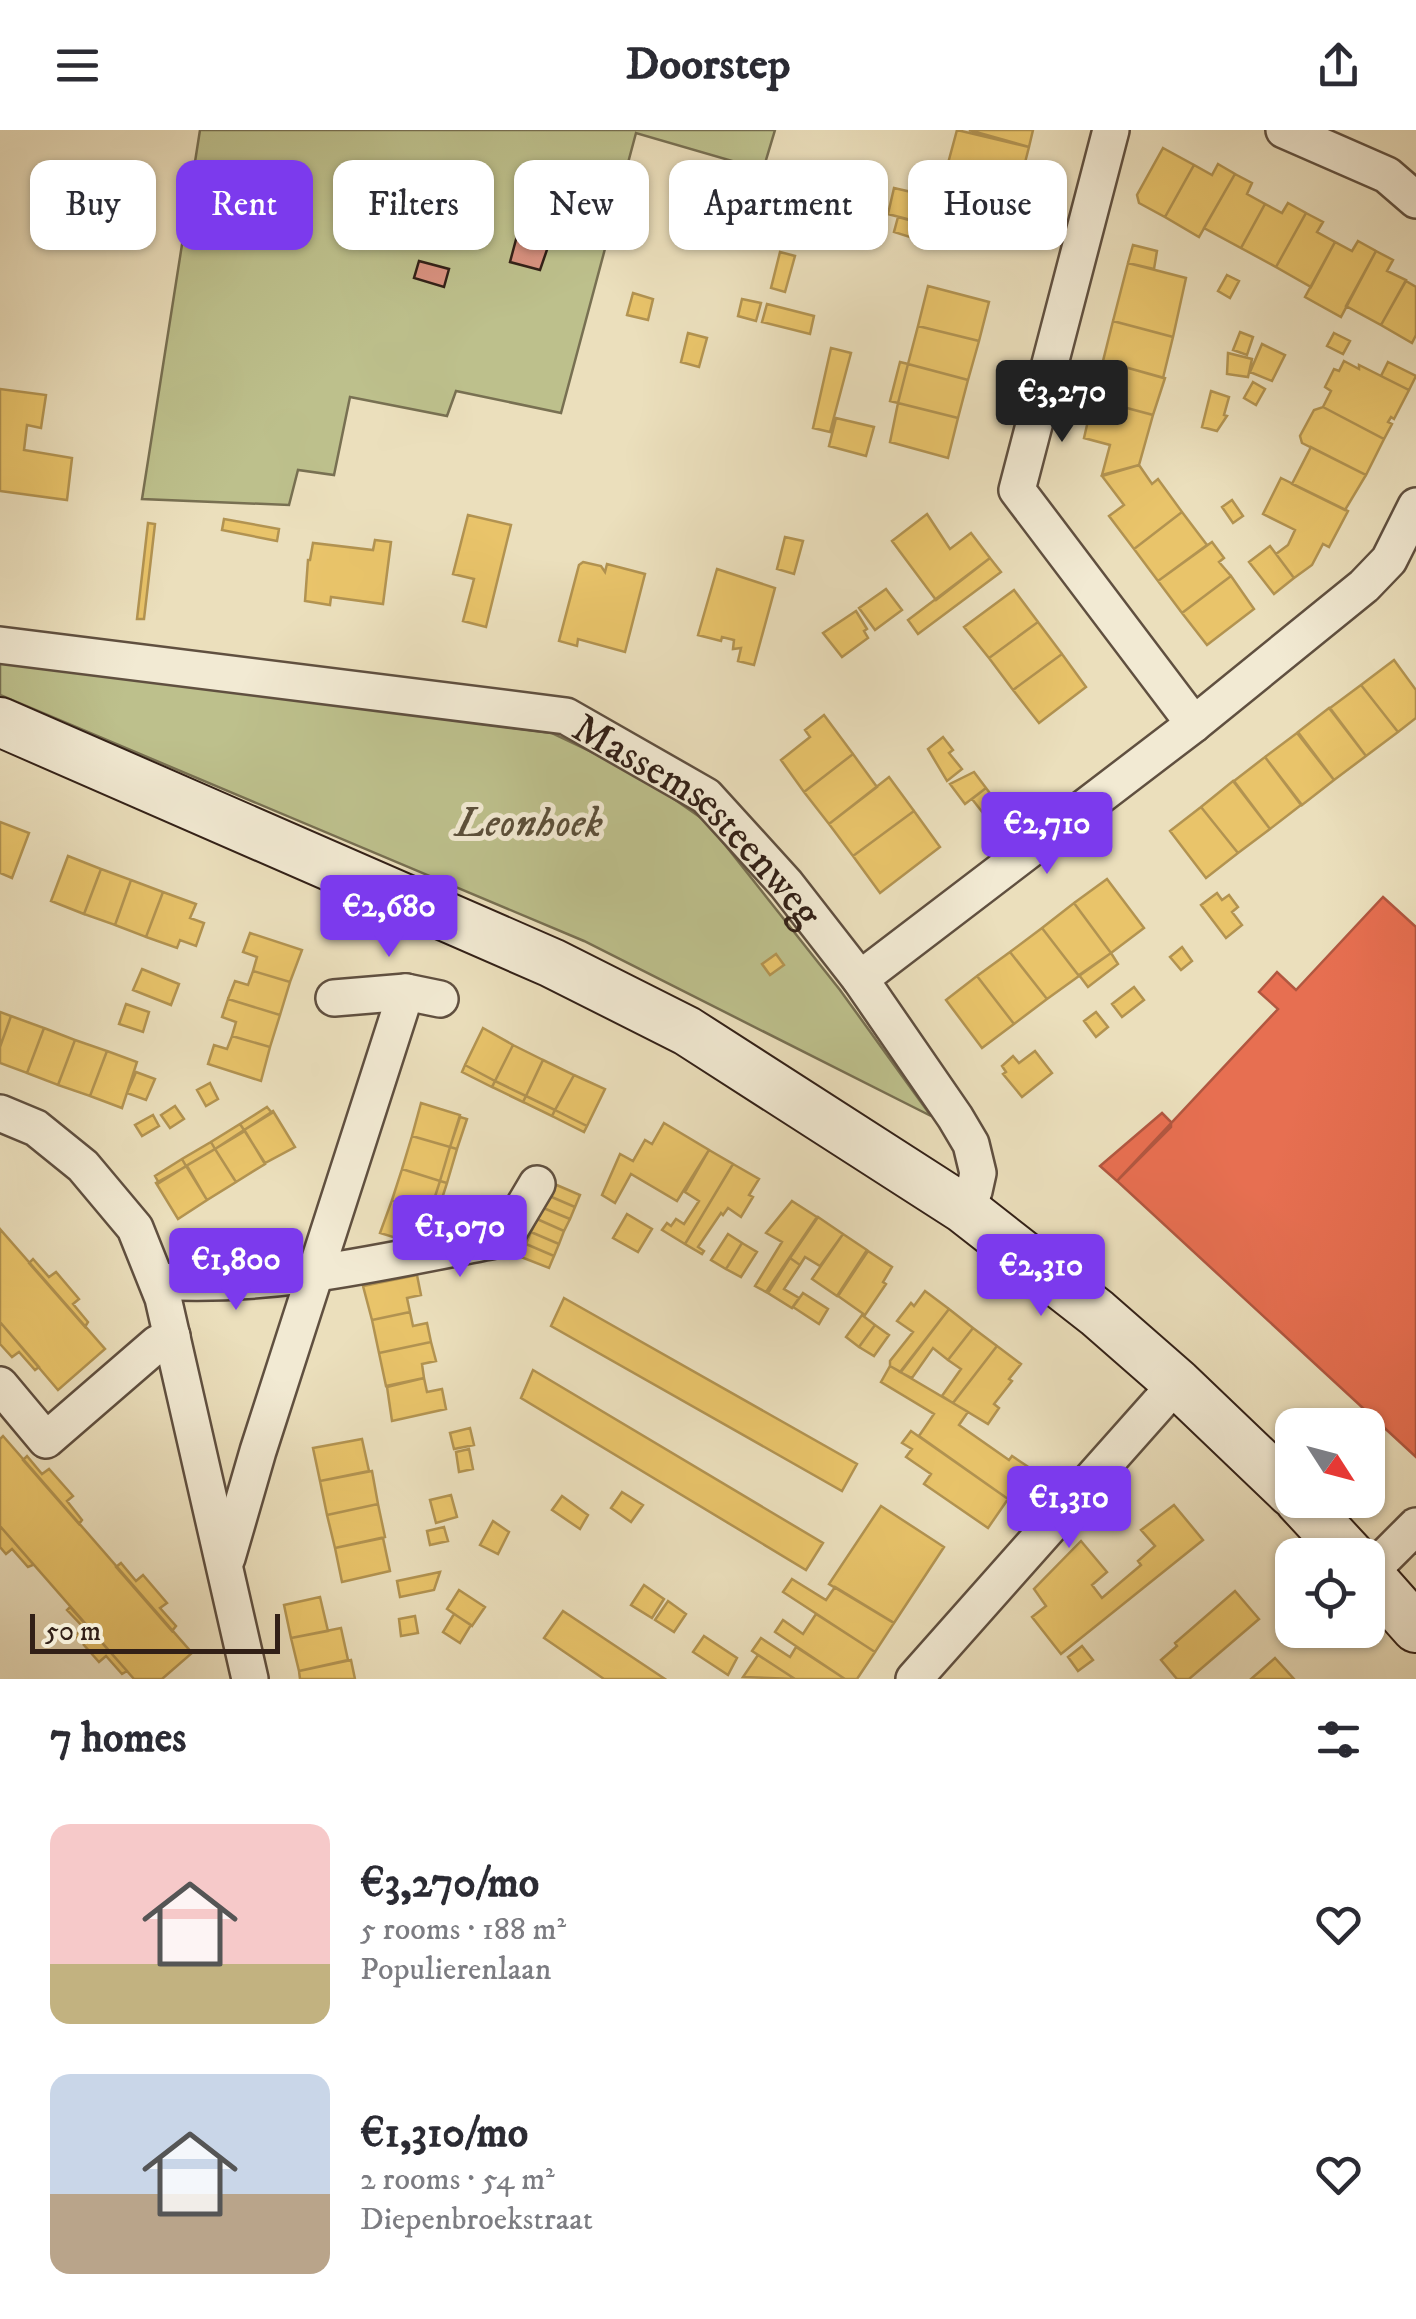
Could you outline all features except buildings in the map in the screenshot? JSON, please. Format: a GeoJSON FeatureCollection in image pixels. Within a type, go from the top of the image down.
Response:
{"type":"FeatureCollection","features":[{"type":"Feature","properties":{"kind":"main road"},"geometry":{"type":"LineString","coordinates":[[0,722],[599,984],[686,1031],[964,1209],[1097,1312],[1275,1477]]}},
{"type":"Feature","properties":{"kind":"main road"},"geometry":{"type":"LineString","coordinates":[[1316,1518],[1334,1538]]}},
{"type":"Feature","properties":{"kind":"main road"},"geometry":{"type":"LineString","coordinates":[[1385,1593],[1416,1628]]}},
{"type":"Feature","properties":{"kind":"street"},"geometry":{"type":"LineString","coordinates":[[1110,130],[1016,490],[1194,724]]}},
{"type":"Feature","properties":{"kind":"street"},"geometry":{"type":"LineString","coordinates":[[1284,130],[1387,175],[1416,200]]}},
{"type":"Feature","properties":{"kind":"street"},"geometry":{"type":"LineString","coordinates":[[860,979],[1194,724],[1364,586],[1389,560],[1416,506]]}},
{"type":"Feature","properties":{"kind":"street","name":"Massemsesteenweg"},"geometry":{"type":"LineString","coordinates":[[0,645],[566,716],[706,796],[786,884],[860,979],[971,1144],[978,1173],[964,1209]]}},
{"type":"Feature","properties":{"kind":"street"},"geometry":{"type":"LineString","coordinates":[[225,1567],[314,1274],[423,996],[334,998]]}},
{"type":"Feature","properties":{"kind":"street"},"geometry":{"type":"LineString","coordinates":[[0,1113],[36,1128],[83,1166],[136,1228],[158,1281],[172,1336],[250,1679]]}},
{"type":"Feature","properties":{"kind":"street"},"geometry":{"type":"LineString","coordinates":[[158,1281],[194,1283],[314,1274],[505,1238],[538,1184]]}},
{"type":"Feature","properties":{"kind":"street"},"geometry":{"type":"LineString","coordinates":[[0,1385],[46,1440],[157,1344],[172,1336]]}},
{"type":"Feature","properties":{"kind":"street"},"geometry":{"type":"LineString","coordinates":[[914,1679],[1177,1383]]}},
{"type":"Feature","properties":{"kind":"street"},"geometry":{"type":"LineString","coordinates":[[1385,1557],[1416,1526]]}},
{"type":"Feature","properties":{"kind":"green space"},"geometry":{"type":"Polygon","coordinates":[[[200,130],[775,130],[766,160],[729,160],[636,133],[629,160],[514,160],[514,250],[605,250],[561,413],[456,391],[447,416],[350,397],[334,475],[298,470],[289,505],[142,499],[181,250],[313,250],[313,160],[195,160],[200,130]]]}},
{"type":"Feature","properties":{"kind":"green space","name":"Leonhoek"},"geometry":{"type":"Polygon","coordinates":[[[0,661],[552,733],[638,774],[707,822],[840,990],[931,1116],[584,941],[0,695],[0,661]]]}}]}
